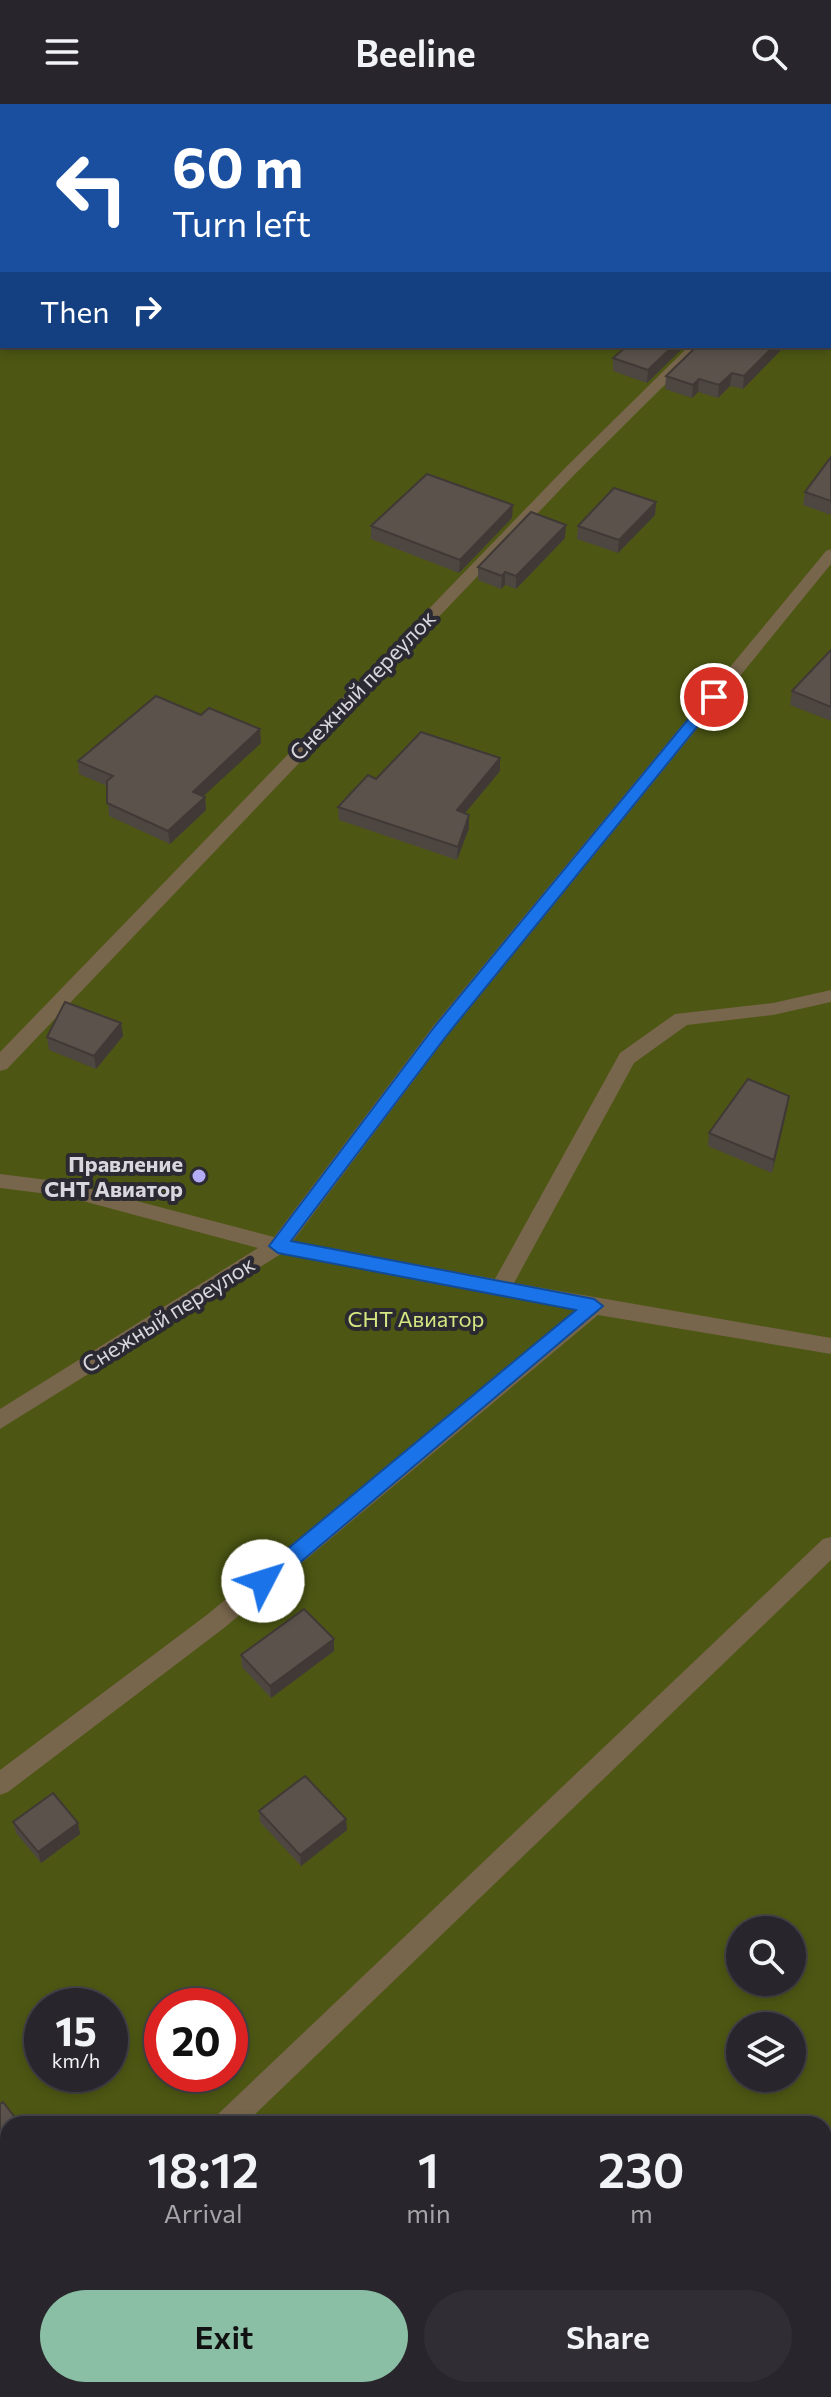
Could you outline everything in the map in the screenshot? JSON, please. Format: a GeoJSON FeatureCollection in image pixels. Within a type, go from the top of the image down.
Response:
{"type":"FeatureCollection","features":[{"type":"Feature","properties":{"kind":"lane","name":"Снежный переулок"},"geometry":{"type":"LineString","coordinates":[[0,1064],[572,469],[695,348]]}},
{"type":"Feature","properties":{"kind":"lane","name":"Снежный переулок"},"geometry":{"type":"LineString","coordinates":[[0,1420],[278,1246],[441,1030],[831,554]]}},
{"type":"Feature","properties":{"kind":"lane"},"geometry":{"type":"LineString","coordinates":[[500,1289],[627,1058],[682,1019],[773,1009],[831,996]]}},
{"type":"Feature","properties":{"kind":"lane"},"geometry":{"type":"LineString","coordinates":[[0,1181],[64,1189],[278,1246],[594,1306],[831,1346]]}},
{"type":"Feature","properties":{"kind":"lane"},"geometry":{"type":"LineString","coordinates":[[0,1784],[216,1621],[594,1306]]}},
{"type":"Feature","properties":{"kind":"lane"},"geometry":{"type":"LineString","coordinates":[[234,2116],[831,1546]]}},
{"type":"Feature","properties":{"kind":"green space","name":"СНТ Авиатор"},"geometry":{"type":"Polygon","coordinates":[[[0,348],[831,348],[831,2116],[0,2116],[0,348]]]}},
{"type":"Feature","properties":{"kind":"building"},"geometry":{"type":"Polygon","coordinates":[[[625,348],[671,348],[648,370],[613,358],[625,348]]]}},
{"type":"Feature","properties":{"kind":"building"},"geometry":{"type":"Polygon","coordinates":[[[695,348],[772,348],[744,376],[732,373],[719,385],[699,379],[693,385],[666,376],[695,348]]]}},
{"type":"Feature","properties":{"kind":"building"},"geometry":{"type":"Polygon","coordinates":[[[831,457],[831,501],[805,492],[831,457]]]}},
{"type":"Feature","properties":{"kind":"building"},"geometry":{"type":"Polygon","coordinates":[[[427,474],[513,505],[460,560],[371,526],[427,474]]]}},
{"type":"Feature","properties":{"kind":"building"},"geometry":{"type":"Polygon","coordinates":[[[614,488],[656,502],[619,540],[578,526],[614,488]]]}},
{"type":"Feature","properties":{"kind":"building"},"geometry":{"type":"Polygon","coordinates":[[[531,512],[566,525],[516,576],[505,572],[502,576],[478,567],[531,512]]]}},
{"type":"Feature","properties":{"kind":"building"},"geometry":{"type":"Polygon","coordinates":[[[831,650],[831,707],[792,691],[831,650]]]}},
{"type":"Feature","properties":{"kind":"building"},"geometry":{"type":"Polygon","coordinates":[[[156,696],[201,715],[209,708],[260,729],[193,792],[205,797],[168,831],[107,803],[107,781],[113,776],[78,761],[156,696]]]}},
{"type":"Feature","properties":{"kind":"building"},"geometry":{"type":"Polygon","coordinates":[[[421,732],[500,758],[457,810],[469,815],[458,847],[338,807],[368,775],[376,779],[421,732]]]}},
{"type":"Feature","properties":{"kind":"building"},"geometry":{"type":"Polygon","coordinates":[[[65,1002],[121,1023],[94,1056],[47,1037],[65,1002]]]}},
{"type":"Feature","properties":{"kind":"building"},"geometry":{"type":"Polygon","coordinates":[[[748,1079],[789,1096],[774,1160],[709,1133],[748,1079]]]}},
{"type":"Feature","properties":{"kind":"building"},"geometry":{"type":"Polygon","coordinates":[[[304,1609],[334,1639],[270,1686],[241,1655],[304,1609]]]}},
{"type":"Feature","properties":{"kind":"building"},"geometry":{"type":"Polygon","coordinates":[[[305,1776],[346,1819],[300,1855],[259,1811],[305,1776]]]}},
{"type":"Feature","properties":{"kind":"building"},"geometry":{"type":"Polygon","coordinates":[[[53,1793],[78,1823],[38,1852],[13,1822],[53,1793]]]}},
{"type":"Feature","properties":{"kind":"building"},"geometry":{"type":"Polygon","coordinates":[[[3,2102],[14,2116],[0,2116],[0,2104],[3,2102]]]}},
{"type":"Feature","properties":{"kind":"place","name":"Правление СНТ Авиатор"},"geometry":{"type":"Point","coordinates":[199,1176]}},
{"type":"Feature","properties":{"kind":"route"},"geometry":{"type":"LineString","coordinates":[[263,1581],[594,1306],[278,1246],[441,1030],[714,697]]}}]}
